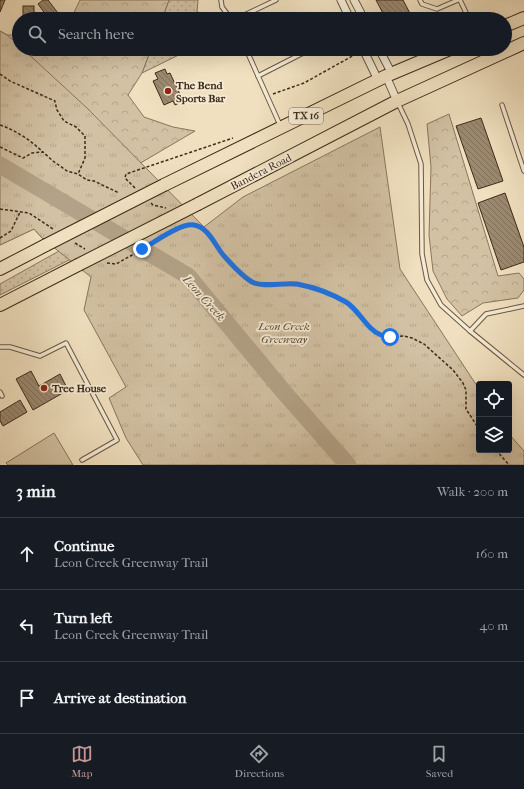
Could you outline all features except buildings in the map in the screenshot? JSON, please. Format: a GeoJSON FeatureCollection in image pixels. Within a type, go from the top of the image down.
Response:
{"type":"FeatureCollection","features":[{"type":"Feature","properties":{"kind":"main road"},"geometry":{"type":"LineString","coordinates":[[512,23],[524,18]]}},
{"type":"Feature","properties":{"kind":"main road","name":"Bandera Road"},"geometry":{"type":"LineString","coordinates":[[512,48],[524,43]]}},
{"type":"Feature","properties":{"kind":"main road","name":"TX 16"},"geometry":{"type":"LineString","coordinates":[[0,269],[385,77],[434,56]]}},
{"type":"Feature","properties":{"kind":"main road","name":"Bandera Road"},"geometry":{"type":"LineString","coordinates":[[0,305],[397,101],[496,56]]}},
{"type":"Feature","properties":{"kind":"street"},"geometry":{"type":"LineString","coordinates":[[341,0],[347,12]]}},
{"type":"Feature","properties":{"kind":"street"},"geometry":{"type":"LineString","coordinates":[[354,0],[360,12]]}},
{"type":"Feature","properties":{"kind":"street"},"geometry":{"type":"LineString","coordinates":[[368,56],[385,77],[397,101]]}},
{"type":"Feature","properties":{"kind":"street"},"geometry":{"type":"LineString","coordinates":[[380,56],[385,77]]}},
{"type":"Feature","properties":{"kind":"lane"},"geometry":{"type":"LineString","coordinates":[[220,0],[222,7],[226,12]]}},
{"type":"Feature","properties":{"kind":"lane"},"geometry":{"type":"LineString","coordinates":[[251,12],[276,0]]}},
{"type":"Feature","properties":{"kind":"lane"},"geometry":{"type":"LineString","coordinates":[[420,0],[422,4],[437,9],[459,0],[467,12]]}},
{"type":"Feature","properties":{"kind":"lane"},"geometry":{"type":"LineString","coordinates":[[249,56],[282,128]]}},
{"type":"Feature","properties":{"kind":"lane"},"geometry":{"type":"LineString","coordinates":[[258,76],[297,56]]}},
{"type":"Feature","properties":{"kind":"lane"},"geometry":{"type":"LineString","coordinates":[[397,101],[408,124],[421,164],[422,254],[428,280],[441,305],[524,375]]}},
{"type":"Feature","properties":{"kind":"lane"},"geometry":{"type":"LineString","coordinates":[[502,105],[524,171]]}},
{"type":"Feature","properties":{"kind":"lane"},"geometry":{"type":"LineString","coordinates":[[519,153],[524,151]]}},
{"type":"Feature","properties":{"kind":"lane"},"geometry":{"type":"LineString","coordinates":[[470,331],[486,314],[524,306]]}},
{"type":"Feature","properties":{"kind":"lane"},"geometry":{"type":"LineString","coordinates":[[0,347],[10,347],[40,356],[66,343],[116,440],[82,460]]}},
{"type":"Feature","properties":{"kind":"path"},"geometry":{"type":"LineString","coordinates":[[267,96],[304,83],[353,56]]}},
{"type":"Feature","properties":{"kind":"path"},"geometry":{"type":"LineString","coordinates":[[0,74],[10,81],[56,101],[57,110],[64,121],[83,133],[85,136],[85,158],[78,174]]}},
{"type":"Feature","properties":{"kind":"path"},"geometry":{"type":"LineString","coordinates":[[0,125],[19,133],[67,171],[78,174],[87,180],[119,193]]}},
{"type":"Feature","properties":{"kind":"path"},"geometry":{"type":"LineString","coordinates":[[136,189],[125,178],[126,174],[240,136]]}},
{"type":"Feature","properties":{"kind":"path"},"geometry":{"type":"LineString","coordinates":[[0,147],[23,158],[32,153],[43,152]]}},
{"type":"Feature","properties":{"kind":"path"},"geometry":{"type":"LineString","coordinates":[[147,200],[152,205],[166,208],[170,211]]}},
{"type":"Feature","properties":{"kind":"path"},"geometry":{"type":"LineString","coordinates":[[0,238],[11,231],[20,212]]}},
{"type":"Feature","properties":{"kind":"path"},"geometry":{"type":"LineString","coordinates":[[180,222],[184,226]]}},
{"type":"Feature","properties":{"kind":"path"},"geometry":{"type":"LineString","coordinates":[[125,259],[184,226],[194,225],[200,227],[208,234],[224,256],[242,275],[254,283],[298,284],[312,288],[347,302],[374,330],[381,335],[390,337],[408,337],[424,344],[453,370],[463,383],[466,390],[466,409],[476,424]]}},
{"type":"Feature","properties":{"kind":"path"},"geometry":{"type":"LineString","coordinates":[[499,453],[509,465]]}},
{"type":"Feature","properties":{"kind":"green space"},"geometry":{"type":"Polygon","coordinates":[[[80,0],[169,0],[165,12],[74,12],[80,0]]]}},
{"type":"Feature","properties":{"kind":"green space"},"geometry":{"type":"Polygon","coordinates":[[[169,0],[198,0],[197,12],[165,12],[169,0]]]}},
{"type":"Feature","properties":{"kind":"green space"},"geometry":{"type":"Polygon","coordinates":[[[0,31],[7,35],[12,35],[12,56],[148,56],[142,73],[128,95],[144,117],[173,127],[195,131],[86,195],[42,238],[34,229],[0,245],[0,31]]]}},
{"type":"Feature","properties":{"kind":"green space","name":"Leon Creek Greenway"},"geometry":{"type":"Polygon","coordinates":[[[0,31],[12,39],[12,56],[31,56],[88,109],[204,227],[243,197],[380,127],[400,269],[476,384],[476,453],[512,453],[512,437],[524,451],[524,465],[143,465],[126,438],[109,398],[126,387],[84,310],[91,277],[42,238],[34,229],[0,245],[0,31]]]}},
{"type":"Feature","properties":{"kind":"green space"},"geometry":{"type":"Polygon","coordinates":[[[148,56],[177,56],[142,73],[148,56]]]}},
{"type":"Feature","properties":{"kind":"green space"},"geometry":{"type":"Polygon","coordinates":[[[449,114],[498,276],[519,273],[524,279],[524,290],[518,298],[483,303],[462,316],[447,299],[433,271],[429,235],[431,167],[427,124],[449,114]]]}},
{"type":"Feature","properties":{"kind":"green space"},"geometry":{"type":"Polygon","coordinates":[[[59,251],[71,259],[0,295],[0,284],[59,251]]]}},
{"type":"Feature","properties":{"kind":"green space"},"geometry":{"type":"Polygon","coordinates":[[[54,433],[73,465],[8,465],[6,463],[54,433]]]}},
{"type":"Feature","properties":{"kind":"waterway","name":"Leon Creek"},"geometry":{"type":"LineString","coordinates":[[0,165],[188,276],[283,391],[348,465]]}},
{"type":"Feature","properties":{"kind":"place","name":"The Bend Sports Bar"},"geometry":{"type":"Point","coordinates":[168,91]}},
{"type":"Feature","properties":{"kind":"place","name":"Tree House"},"geometry":{"type":"Point","coordinates":[44,388]}},
{"type":"Feature","properties":{"kind":"route"},"geometry":{"type":"LineString","coordinates":[[142,249],[184,226],[194,225],[200,227],[208,234],[224,256],[242,275],[254,283],[298,284],[312,288],[347,302],[374,330],[381,335],[390,337]]}}]}
